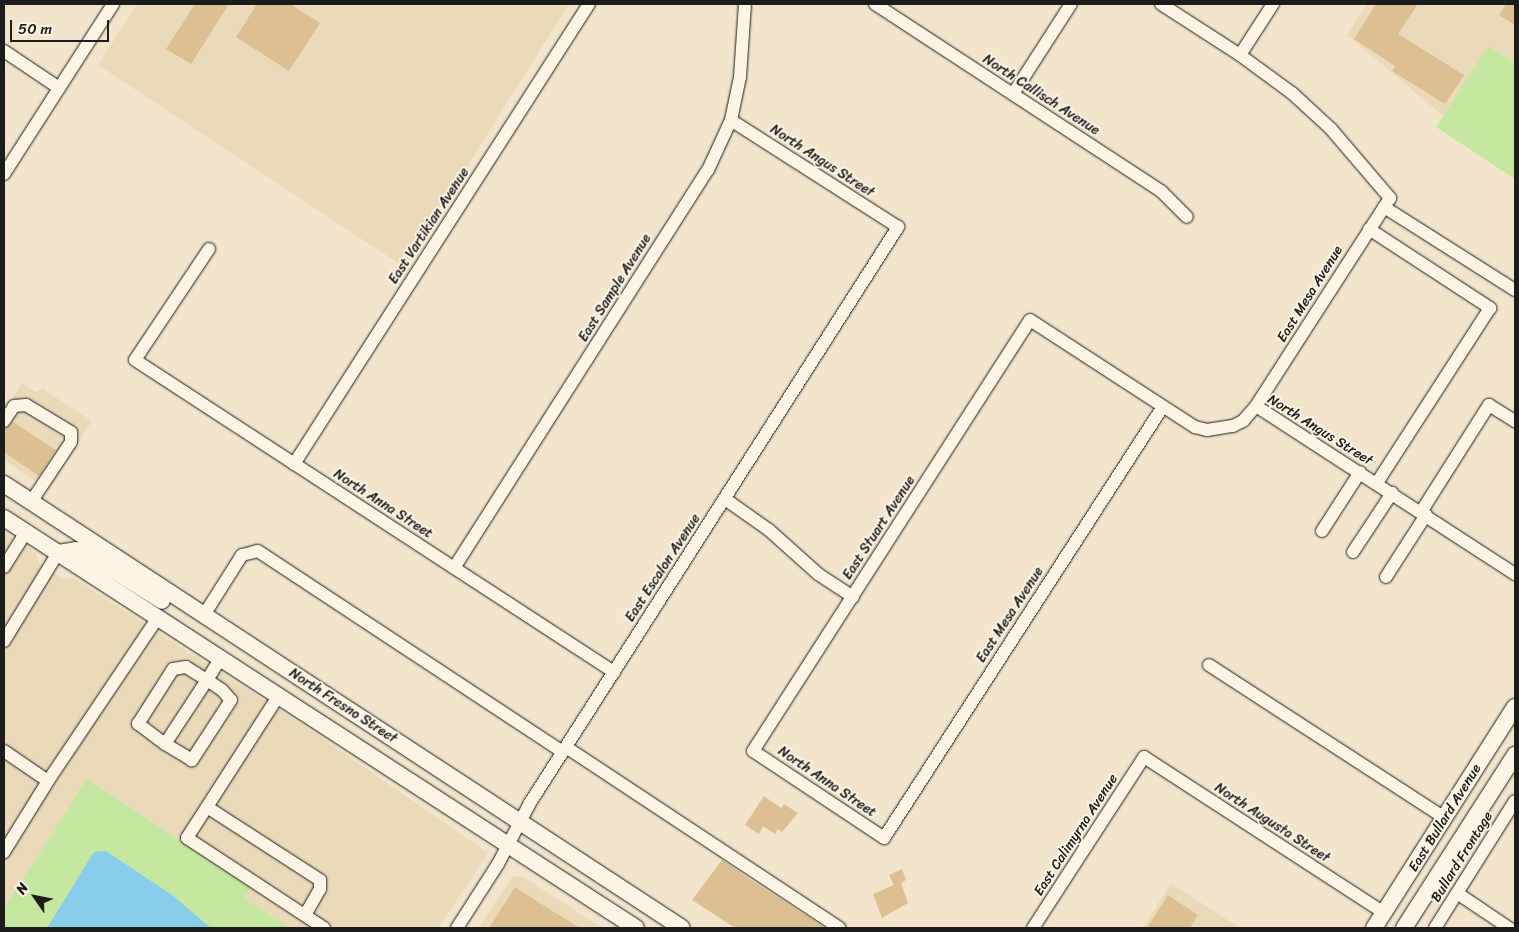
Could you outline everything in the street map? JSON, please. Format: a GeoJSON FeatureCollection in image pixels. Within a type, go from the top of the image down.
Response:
{"type":"FeatureCollection","features":[{"type":"Feature","properties":{"kind":"main road","name":"North Fresno Street"},"geometry":{"type":"LineString","coordinates":[[4,484],[682,928]]}},
{"type":"Feature","properties":{"kind":"main road","name":"North Fresno Street"},"geometry":{"type":"LineString","coordinates":[[4,518],[636,928]]}},
{"type":"Feature","properties":{"kind":"main road"},"geometry":{"type":"LineString","coordinates":[[58,552],[76,550],[90,555],[166,604],[187,614],[204,615]]}},
{"type":"Feature","properties":{"kind":"main road","name":"East Bullard Avenue"},"geometry":{"type":"LineString","coordinates":[[1374,928],[1386,921],[1444,818],[1515,707]]}},
{"type":"Feature","properties":{"kind":"main road","name":"East Bullard Avenue"},"geometry":{"type":"LineString","coordinates":[[1404,928],[1512,766]]}},
{"type":"Feature","properties":{"kind":"street"},"geometry":{"type":"LineString","coordinates":[[4,174],[113,4]]}},
{"type":"Feature","properties":{"kind":"street","name":"East Vartikian Avenue"},"geometry":{"type":"LineString","coordinates":[[294,464],[589,4]]}},
{"type":"Feature","properties":{"kind":"street","name":"East Sample Avenue"},"geometry":{"type":"LineString","coordinates":[[454,568],[708,170],[730,120],[740,77],[745,4]]}},
{"type":"Feature","properties":{"kind":"street","name":"North Callisch Avenue"},"geometry":{"type":"LineString","coordinates":[[875,4],[1162,192],[1187,217]]}},
{"type":"Feature","properties":{"kind":"street"},"geometry":{"type":"LineString","coordinates":[[1013,94],[1072,4]]}},
{"type":"Feature","properties":{"kind":"street"},"geometry":{"type":"LineString","coordinates":[[1160,4],[1240,55],[1292,93],[1331,129],[1387,203],[1515,290]]}},
{"type":"Feature","properties":{"kind":"street"},"geometry":{"type":"LineString","coordinates":[[1240,55],[1273,4]]}},
{"type":"Feature","properties":{"kind":"street"},"geometry":{"type":"LineString","coordinates":[[4,51],[59,88]]}},
{"type":"Feature","properties":{"kind":"street","name":"North Angus Street"},"geometry":{"type":"LineString","coordinates":[[730,120],[898,227]]}},
{"type":"Feature","properties":{"kind":"street","name":"East Mesa Avenue"},"geometry":{"type":"LineString","coordinates":[[1256,406],[1387,203]]}},
{"type":"Feature","properties":{"kind":"street","name":"East Escalon Avenue"},"geometry":{"type":"LineString","coordinates":[[457,928],[509,846],[520,823],[565,749],[898,227]]}},
{"type":"Feature","properties":{"kind":"street"},"geometry":{"type":"LineString","coordinates":[[1369,230],[1490,308],[1377,483]]}},
{"type":"Feature","properties":{"kind":"street","name":"North Anna Street"},"geometry":{"type":"LineString","coordinates":[[209,249],[136,360],[614,672]]}},
{"type":"Feature","properties":{"kind":"street","name":"North Angus Street"},"geometry":{"type":"LineString","coordinates":[[1030,320],[1162,408],[1196,427],[1207,430],[1233,426],[1243,421],[1256,406],[1515,574]]}},
{"type":"Feature","properties":{"kind":"street","name":"East Stuart Avenue"},"geometry":{"type":"LineString","coordinates":[[753,751],[1030,320]]}},
{"type":"Feature","properties":{"kind":"street"},"geometry":{"type":"LineString","coordinates":[[4,421],[14,406],[26,405],[72,432],[71,442],[31,502]]}},
{"type":"Feature","properties":{"kind":"street"},"geometry":{"type":"LineString","coordinates":[[1386,577],[1489,405],[1515,421]]}},
{"type":"Feature","properties":{"kind":"street","name":"East Mesa Avenue"},"geometry":{"type":"LineString","coordinates":[[884,838],[1162,408]]}},
{"type":"Feature","properties":{"kind":"street"},"geometry":{"type":"LineString","coordinates":[[1322,531],[1360,472]]}},
{"type":"Feature","properties":{"kind":"street"},"geometry":{"type":"LineString","coordinates":[[1353,552],[1392,493]]}},
{"type":"Feature","properties":{"kind":"street"},"geometry":{"type":"LineString","coordinates":[[725,499],[769,530],[818,574],[853,597]]}},
{"type":"Feature","properties":{"kind":"street"},"geometry":{"type":"LineString","coordinates":[[4,567],[26,532]]}},
{"type":"Feature","properties":{"kind":"street"},"geometry":{"type":"LineString","coordinates":[[204,615],[242,555],[258,551],[839,928]]}},
{"type":"Feature","properties":{"kind":"street"},"geometry":{"type":"LineString","coordinates":[[4,641],[58,552]]}},
{"type":"Feature","properties":{"kind":"street"},"geometry":{"type":"LineString","coordinates":[[4,852],[48,781],[158,617]]}},
{"type":"Feature","properties":{"kind":"street"},"geometry":{"type":"LineString","coordinates":[[165,744],[221,658]]}},
{"type":"Feature","properties":{"kind":"street"},"geometry":{"type":"LineString","coordinates":[[1209,665],[1444,818]]}},
{"type":"Feature","properties":{"kind":"street"},"geometry":{"type":"LineString","coordinates":[[186,667],[207,680],[226,694],[231,705],[196,759],[189,759],[138,724],[173,669],[186,667]]}},
{"type":"Feature","properties":{"kind":"street"},"geometry":{"type":"LineString","coordinates":[[279,695],[187,838],[324,928]]}},
{"type":"Feature","properties":{"kind":"street"},"geometry":{"type":"LineString","coordinates":[[4,751],[48,781]]}},
{"type":"Feature","properties":{"kind":"street","name":"North Anna Street"},"geometry":{"type":"LineString","coordinates":[[753,751],[884,838]]}},
{"type":"Feature","properties":{"kind":"street","name":"North Augusta Street"},"geometry":{"type":"LineString","coordinates":[[1144,757],[1386,921]]}},
{"type":"Feature","properties":{"kind":"street","name":"East Calimyrna Avenue"},"geometry":{"type":"LineString","coordinates":[[1033,928],[1144,757]]}},
{"type":"Feature","properties":{"kind":"street","name":"Bullard Frontage"},"geometry":{"type":"LineString","coordinates":[[1435,928],[1515,801]]}},
{"type":"Feature","properties":{"kind":"street"},"geometry":{"type":"LineString","coordinates":[[207,806],[320,880],[320,889],[305,915]]}},
{"type":"Feature","properties":{"kind":"street"},"geometry":{"type":"LineString","coordinates":[[1457,893],[1509,928]]}},
{"type":"Feature","properties":{"kind":"shaded area"},"geometry":{"type":"Polygon","coordinates":[[[137,4],[569,4],[404,267],[98,65],[137,4]]]}},
{"type":"Feature","properties":{"kind":"shaded area"},"geometry":{"type":"Polygon","coordinates":[[[1367,4],[1515,4],[1515,63],[1488,46],[1443,116],[1347,35],[1367,4]]]}},
{"type":"Feature","properties":{"kind":"shaded area"},"geometry":{"type":"Polygon","coordinates":[[[22,383],[36,392],[43,389],[92,421],[49,490],[4,460],[4,412],[22,383]]]}},
{"type":"Feature","properties":{"kind":"shaded area"},"geometry":{"type":"Polygon","coordinates":[[[4,532],[32,550],[31,553],[36,552],[39,563],[63,579],[75,578],[48,621],[75,579],[187,651],[188,655],[190,653],[315,733],[488,853],[438,928],[289,928],[244,898],[251,887],[87,779],[4,908],[4,532]]]}},
{"type":"Feature","properties":{"kind":"shaded area"},"geometry":{"type":"Polygon","coordinates":[[[522,876],[602,928],[478,928],[512,877],[522,876]]]}},
{"type":"Feature","properties":{"kind":"shaded area"},"geometry":{"type":"Polygon","coordinates":[[[1171,883],[1240,928],[1143,928],[1171,883]]]}},
{"type":"Feature","properties":{"kind":"green space"},"geometry":{"type":"Polygon","coordinates":[[[1488,46],[1515,63],[1515,179],[1436,127],[1488,46]]]}},
{"type":"Feature","properties":{"kind":"green space"},"geometry":{"type":"Polygon","coordinates":[[[87,779],[251,887],[244,898],[289,928],[4,928],[4,908],[87,779]]]}},
{"type":"Feature","properties":{"kind":"water"},"geometry":{"type":"Polygon","coordinates":[[[106,851],[172,895],[211,928],[47,928],[94,852],[106,851]]]}},
{"type":"Feature","properties":{"kind":"building"},"geometry":{"type":"Polygon","coordinates":[[[195,4],[229,4],[191,64],[166,49],[195,4]]]}},
{"type":"Feature","properties":{"kind":"building"},"geometry":{"type":"Polygon","coordinates":[[[257,4],[290,4],[320,23],[289,71],[236,37],[257,4]]]}},
{"type":"Feature","properties":{"kind":"building"},"geometry":{"type":"Polygon","coordinates":[[[1376,4],[1418,4],[1398,34],[1464,75],[1445,104],[1392,71],[1395,66],[1354,39],[1376,4]]]}},
{"type":"Feature","properties":{"kind":"building"},"geometry":{"type":"Polygon","coordinates":[[[1506,4],[1515,4],[1515,25],[1499,15],[1506,4]]]}},
{"type":"Feature","properties":{"kind":"building"},"geometry":{"type":"Polygon","coordinates":[[[13,422],[56,450],[39,476],[4,452],[4,431],[13,422]]]}},
{"type":"Feature","properties":{"kind":"building"},"geometry":{"type":"Polygon","coordinates":[[[764,796],[781,808],[784,804],[798,813],[782,832],[778,829],[775,834],[763,826],[759,834],[745,825],[764,796]]]}},
{"type":"Feature","properties":{"kind":"building"},"geometry":{"type":"Polygon","coordinates":[[[722,860],[825,928],[735,928],[692,900],[722,860]]]}},
{"type":"Feature","properties":{"kind":"building"},"geometry":{"type":"Polygon","coordinates":[[[902,869],[906,880],[901,883],[908,903],[882,918],[873,894],[894,885],[889,875],[902,869]]]}},
{"type":"Feature","properties":{"kind":"building"},"geometry":{"type":"Polygon","coordinates":[[[515,887],[554,912],[580,928],[489,928],[515,887]]]}},
{"type":"Feature","properties":{"kind":"building"},"geometry":{"type":"Polygon","coordinates":[[[1168,895],[1198,915],[1190,928],[1147,928],[1168,895]]]}}]}
